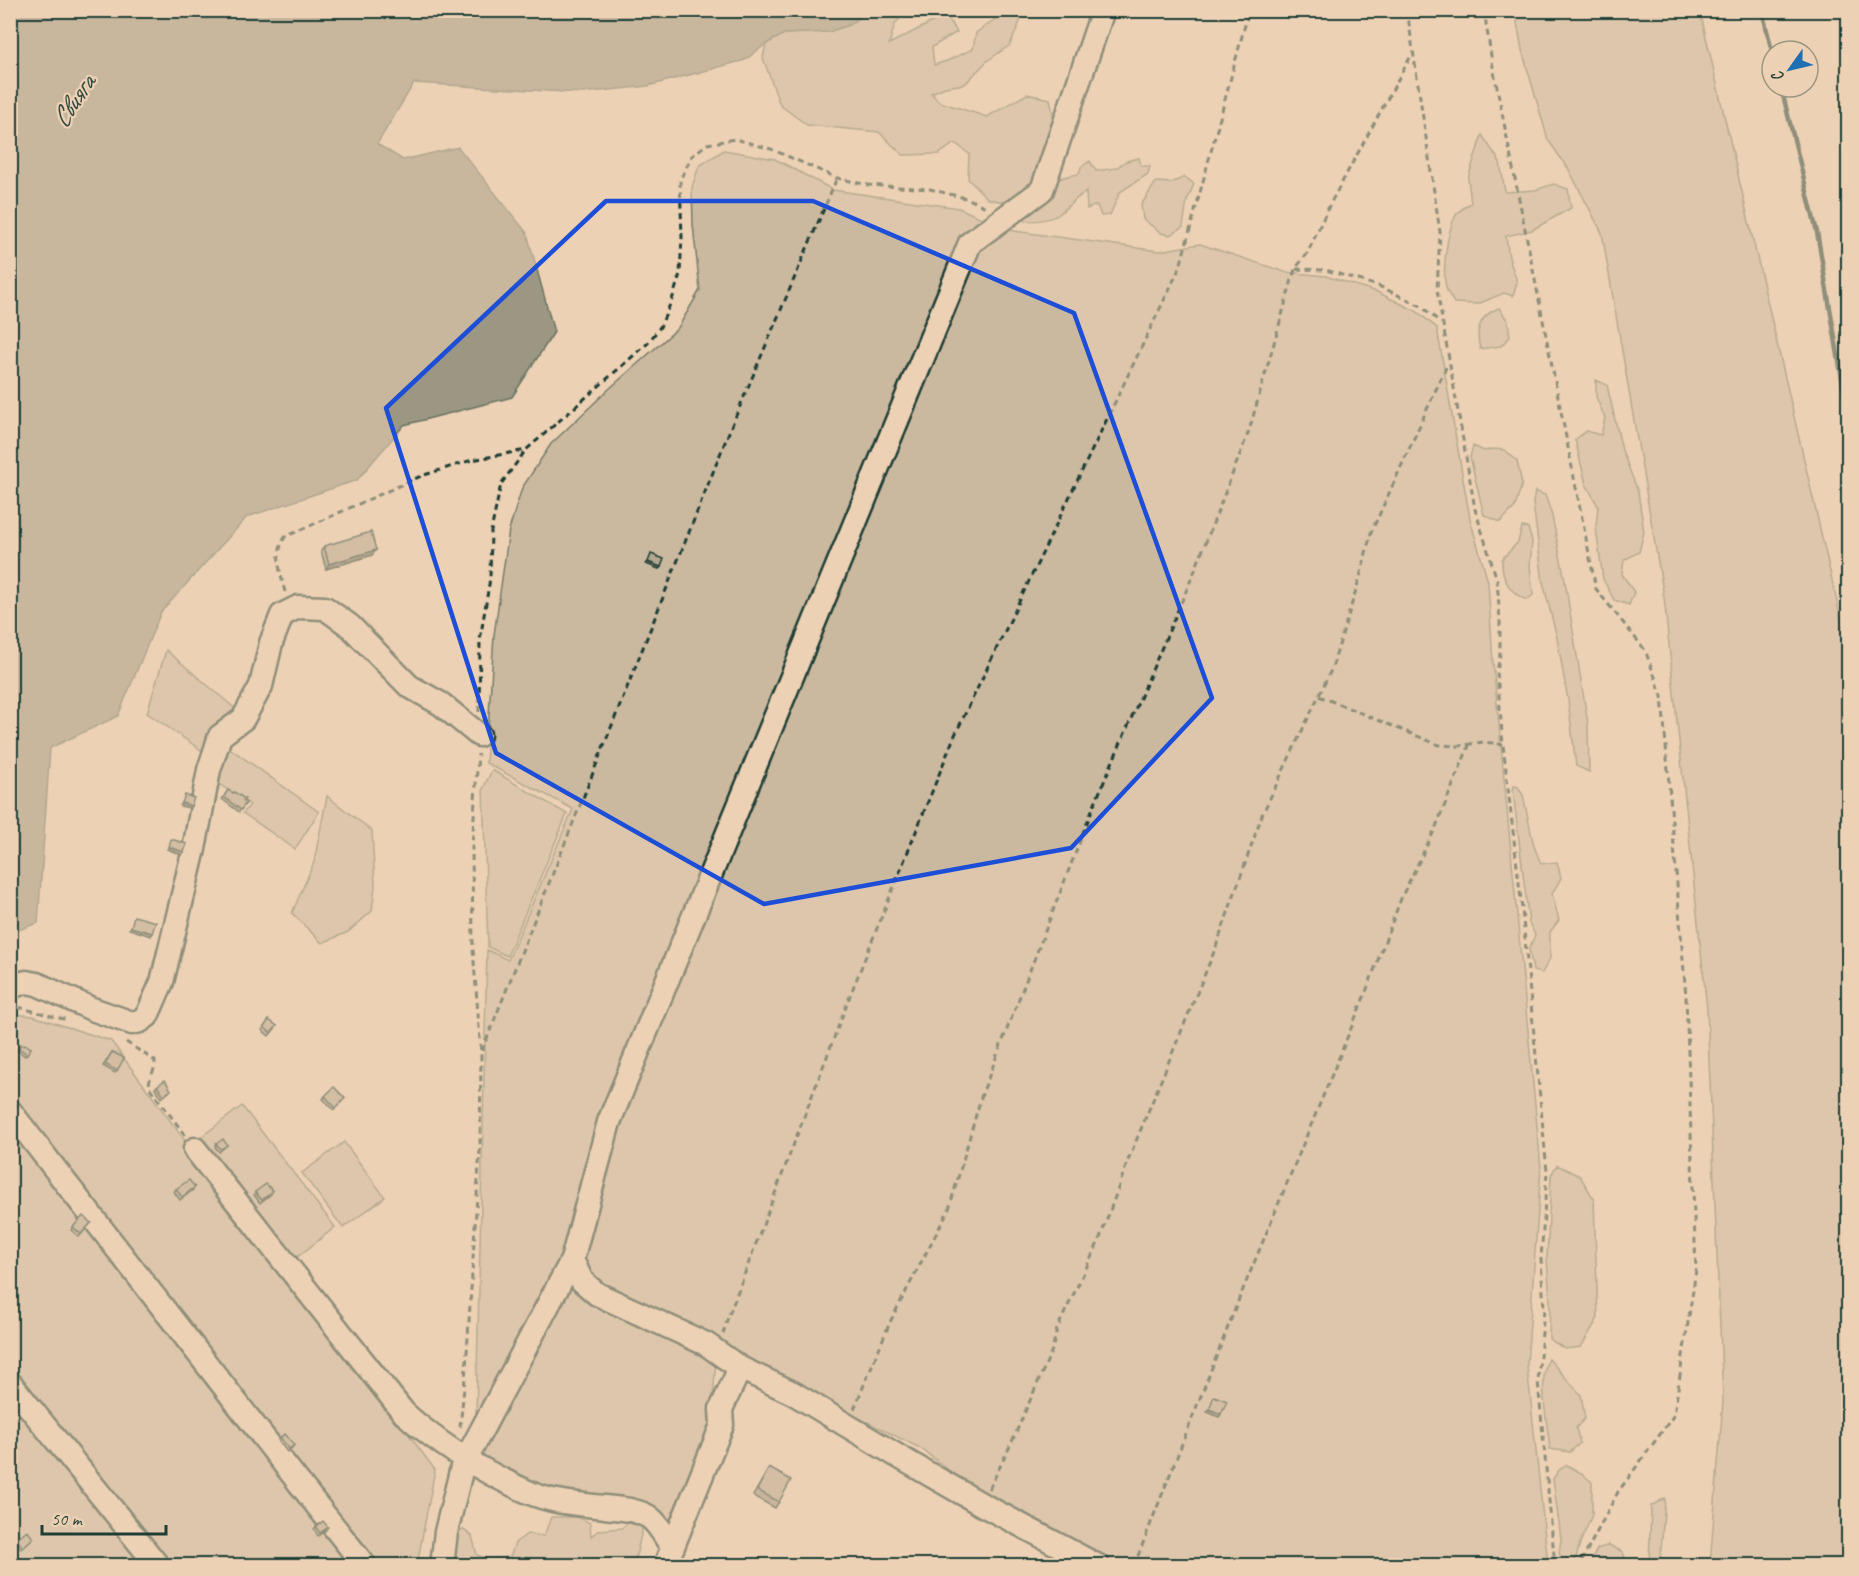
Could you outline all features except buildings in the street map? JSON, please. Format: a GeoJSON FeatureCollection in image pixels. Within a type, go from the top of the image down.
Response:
{"type":"FeatureCollection","features":[{"type":"Feature","properties":{"kind":"lane"},"geometry":{"type":"LineString","coordinates":[[442,1566],[446,1532],[464,1459],[572,1260],[609,1122],[970,243],[1042,190],[1103,10]]}},
{"type":"Feature","properties":{"kind":"lane"},"geometry":{"type":"LineString","coordinates":[[10,989],[26,982],[37,984],[81,1005],[132,1023],[147,1016],[162,982],[194,849],[209,770],[220,736],[243,719],[261,687],[271,643],[282,615],[289,611],[297,607],[325,608],[350,626],[409,686],[441,704],[479,735]]}},
{"type":"Feature","properties":{"kind":"lane"},"geometry":{"type":"LineString","coordinates":[[10,1111],[365,1566]]}},
{"type":"Feature","properties":{"kind":"lane"},"geometry":{"type":"LineString","coordinates":[[195,1149],[404,1413],[427,1433],[464,1459],[529,1493],[559,1502],[636,1511],[654,1521],[672,1559]]}},
{"type":"Feature","properties":{"kind":"lane"},"geometry":{"type":"LineString","coordinates":[[572,1260],[582,1281],[597,1294],[706,1344],[740,1368],[793,1393],[981,1504],[1098,1566]]}},
{"type":"Feature","properties":{"kind":"lane"},"geometry":{"type":"LineString","coordinates":[[672,1559],[722,1425],[721,1409],[740,1368]]}},
{"type":"Feature","properties":{"kind":"lane"},"geometry":{"type":"LineString","coordinates":[[10,1383],[158,1566]]}},
{"type":"Feature","properties":{"kind":"path"},"geometry":{"type":"LineString","coordinates":[[718,1353],[727,1320],[847,1004],[954,736],[1180,267],[1249,10]]}},
{"type":"Feature","properties":{"kind":"path"},"geometry":{"type":"LineString","coordinates":[[1407,10],[1440,232],[1437,290],[1475,509],[1497,580],[1500,643],[1497,672],[1503,745],[1522,909],[1547,1171],[1541,1258],[1544,1309],[1538,1381],[1555,1566]]}},
{"type":"Feature","properties":{"kind":"path"},"geometry":{"type":"LineString","coordinates":[[1484,10],[1492,62],[1596,589],[1646,650],[1662,696],[1686,997],[1696,1270],[1674,1415],[1618,1492],[1579,1566]]}},
{"type":"Feature","properties":{"kind":"path"},"geometry":{"type":"LineString","coordinates":[[847,1426],[890,1322],[949,1209],[987,1083],[1094,805],[1192,575],[1249,430],[1295,269],[1307,254],[1330,204],[1413,52]]}},
{"type":"Feature","properties":{"kind":"path"},"geometry":{"type":"LineString","coordinates":[[464,1459],[459,1437],[466,1368],[480,1148],[481,1053],[473,949],[472,870],[479,735],[480,640],[490,578],[491,531],[501,484],[526,450],[648,343],[660,327],[680,274],[682,237],[680,180],[692,156],[707,144],[735,140],[771,149],[837,178],[868,185],[930,189],[969,199],[1007,216]]}},
{"type":"Feature","properties":{"kind":"path"},"geometry":{"type":"LineString","coordinates":[[481,1053],[729,432],[837,178]]}},
{"type":"Feature","properties":{"kind":"path"},"geometry":{"type":"LineString","coordinates":[[1295,269],[1326,270],[1382,287],[1421,306],[1443,324]]}},
{"type":"Feature","properties":{"kind":"path"},"geometry":{"type":"LineString","coordinates":[[981,1504],[1011,1444],[1052,1350],[1057,1329],[1099,1241],[1129,1158],[1216,948],[1262,815],[1332,668],[1371,533],[1449,362]]}},
{"type":"Feature","properties":{"kind":"path"},"geometry":{"type":"LineString","coordinates":[[289,611],[280,574],[278,548],[285,537],[421,476],[472,460],[526,450]]}},
{"type":"Feature","properties":{"kind":"path"},"geometry":{"type":"LineString","coordinates":[[1319,696],[1439,745],[1458,746],[1487,741],[1503,745]]}},
{"type":"Feature","properties":{"kind":"path"},"geometry":{"type":"LineString","coordinates":[[1134,1566],[1237,1304],[1365,997],[1402,896],[1435,829],[1470,743]]}},
{"type":"Feature","properties":{"kind":"path"},"geometry":{"type":"LineString","coordinates":[[10,1005],[77,1024]]}},
{"type":"Feature","properties":{"kind":"path"},"geometry":{"type":"LineString","coordinates":[[122,1040],[133,1045],[154,1061],[155,1070],[149,1079],[149,1087],[195,1149]]}},
{"type":"Feature","properties":{"kind":"highlighted area"},"geometry":{"type":"Polygon","coordinates":[[[606,201],[813,201],[1074,313],[1212,698],[1071,848],[764,904],[496,753],[386,408],[606,201]]]}},
{"type":"Feature","properties":{"kind":"shaded area"},"geometry":{"type":"Polygon","coordinates":[[[907,10],[895,24],[889,44],[946,15],[957,32],[932,47],[934,65],[973,49],[976,33],[998,17],[1021,19],[1010,45],[987,61],[965,84],[945,87],[931,93],[940,102],[987,117],[1027,94],[1050,99],[1056,128],[1033,188],[1014,204],[988,199],[968,179],[969,154],[955,143],[939,154],[903,155],[879,132],[807,125],[780,105],[763,58],[766,44],[784,34],[828,32],[849,25],[867,11],[907,10]]]}},
{"type":"Feature","properties":{"kind":"shaded area"},"geometry":{"type":"Polygon","coordinates":[[[1515,11],[1700,11],[1841,619],[1848,678],[1848,1565],[1710,1565],[1723,1401],[1707,1009],[1664,597],[1602,233],[1568,168],[1548,140],[1522,50],[1515,11]]]}},
{"type":"Feature","properties":{"kind":"shaded area"},"geometry":{"type":"Polygon","coordinates":[[[1840,11],[1848,11],[1848,48],[1840,11]]]}},
{"type":"Feature","properties":{"kind":"shaded area"},"geometry":{"type":"Polygon","coordinates":[[[1482,135],[1500,162],[1505,192],[1535,190],[1554,184],[1568,189],[1571,208],[1532,230],[1506,236],[1509,258],[1517,282],[1513,296],[1504,293],[1478,304],[1454,303],[1445,283],[1448,241],[1456,215],[1471,203],[1468,178],[1482,135]]]}},
{"type":"Feature","properties":{"kind":"shaded area"},"geometry":{"type":"Polygon","coordinates":[[[724,150],[775,159],[833,190],[959,208],[1008,230],[1159,251],[1200,244],[1285,272],[1326,276],[1377,292],[1416,311],[1437,328],[1470,519],[1488,582],[1493,662],[1541,1168],[1527,1365],[1548,1565],[1119,1565],[1051,1535],[987,1500],[920,1448],[717,1348],[711,1423],[670,1521],[639,1506],[547,1494],[475,1457],[487,950],[508,960],[573,809],[486,763],[494,635],[509,530],[522,488],[551,444],[678,328],[700,290],[693,225],[692,187],[699,166],[724,150]]]}},
{"type":"Feature","properties":{"kind":"shaded area"},"geometry":{"type":"Polygon","coordinates":[[[1139,158],[1141,166],[1150,166],[1148,174],[1120,192],[1110,215],[1101,216],[1097,205],[1087,209],[1086,192],[1055,216],[1043,220],[1025,221],[1023,215],[1056,180],[1079,174],[1081,167],[1090,161],[1096,171],[1116,168],[1126,161],[1139,158]]]}},
{"type":"Feature","properties":{"kind":"shaded area"},"geometry":{"type":"Polygon","coordinates":[[[1185,177],[1194,184],[1187,201],[1183,227],[1170,235],[1161,233],[1143,219],[1141,205],[1156,182],[1171,183],[1185,177]]]}},
{"type":"Feature","properties":{"kind":"shaded area"},"geometry":{"type":"Polygon","coordinates":[[[1499,308],[1508,321],[1510,337],[1501,346],[1480,349],[1478,336],[1480,324],[1487,315],[1499,308]]]}},
{"type":"Feature","properties":{"kind":"shaded area"},"geometry":{"type":"Polygon","coordinates":[[[1596,380],[1607,385],[1622,450],[1638,492],[1644,532],[1639,552],[1624,560],[1622,574],[1634,592],[1629,605],[1614,600],[1603,579],[1596,528],[1598,506],[1586,484],[1575,440],[1586,431],[1601,435],[1605,418],[1596,397],[1596,380]]]}},
{"type":"Feature","properties":{"kind":"shaded area"},"geometry":{"type":"Polygon","coordinates":[[[1473,446],[1484,451],[1505,450],[1517,461],[1522,484],[1515,507],[1500,522],[1484,515],[1470,457],[1473,446]]]}},
{"type":"Feature","properties":{"kind":"shaded area"},"geometry":{"type":"Polygon","coordinates":[[[1535,491],[1545,495],[1552,516],[1564,575],[1588,724],[1589,772],[1576,766],[1557,638],[1543,582],[1533,503],[1535,491]]]}},
{"type":"Feature","properties":{"kind":"shaded area"},"geometry":{"type":"Polygon","coordinates":[[[1522,527],[1528,528],[1532,541],[1530,565],[1533,595],[1527,600],[1511,589],[1505,579],[1502,566],[1502,559],[1518,542],[1522,527]]]}},
{"type":"Feature","properties":{"kind":"shaded area"},"geometry":{"type":"Polygon","coordinates":[[[166,650],[239,712],[207,754],[147,713],[166,650]]]}},
{"type":"Feature","properties":{"kind":"shaded area"},"geometry":{"type":"Polygon","coordinates":[[[224,744],[319,812],[295,849],[243,813],[250,805],[213,780],[224,744]]]}},
{"type":"Feature","properties":{"kind":"shaded area"},"geometry":{"type":"Polygon","coordinates":[[[492,770],[567,814],[507,956],[488,947],[483,789],[492,770]]]}},
{"type":"Feature","properties":{"kind":"shaded area"},"geometry":{"type":"Polygon","coordinates":[[[1514,786],[1518,787],[1523,795],[1534,846],[1541,864],[1557,862],[1561,878],[1552,894],[1559,920],[1550,932],[1550,958],[1542,973],[1533,971],[1529,949],[1535,935],[1529,923],[1514,786]]]}},
{"type":"Feature","properties":{"kind":"shaded area"},"geometry":{"type":"Polygon","coordinates":[[[327,796],[372,831],[375,886],[372,911],[348,932],[322,943],[292,913],[314,862],[327,796]]]}},
{"type":"Feature","properties":{"kind":"shaded area"},"geometry":{"type":"Polygon","coordinates":[[[13,1014],[33,1016],[111,1041],[189,1146],[242,1106],[335,1227],[285,1267],[435,1470],[417,1565],[11,1566],[10,1022],[13,1014]]]}},
{"type":"Feature","properties":{"kind":"shaded area"},"geometry":{"type":"Polygon","coordinates":[[[344,1142],[385,1197],[343,1228],[302,1173],[344,1142]]]}},
{"type":"Feature","properties":{"kind":"shaded area"},"geometry":{"type":"Polygon","coordinates":[[[1557,1165],[1580,1176],[1594,1199],[1598,1318],[1581,1347],[1565,1349],[1549,1339],[1550,1302],[1547,1258],[1551,1175],[1557,1165]]]}},
{"type":"Feature","properties":{"kind":"shaded area"},"geometry":{"type":"Polygon","coordinates":[[[1549,1359],[1581,1395],[1585,1418],[1576,1428],[1580,1443],[1570,1452],[1550,1449],[1544,1389],[1544,1377],[1549,1359]]]}},
{"type":"Feature","properties":{"kind":"shaded area"},"geometry":{"type":"Polygon","coordinates":[[[1567,1465],[1592,1482],[1592,1515],[1576,1558],[1565,1565],[1559,1553],[1561,1539],[1553,1479],[1559,1470],[1567,1465]]]}},
{"type":"Feature","properties":{"kind":"shaded area"},"geometry":{"type":"Polygon","coordinates":[[[1665,1498],[1660,1565],[1649,1565],[1651,1506],[1665,1498]]]}},
{"type":"Feature","properties":{"kind":"shaded area"},"geometry":{"type":"Polygon","coordinates":[[[551,1517],[577,1517],[590,1523],[591,1536],[599,1530],[622,1528],[635,1517],[643,1526],[634,1565],[453,1566],[455,1531],[464,1530],[472,1536],[477,1555],[487,1559],[510,1557],[515,1543],[527,1534],[544,1536],[551,1517]]]}},
{"type":"Feature","properties":{"kind":"shaded area"},"geometry":{"type":"Polygon","coordinates":[[[1609,1545],[1623,1552],[1627,1565],[1589,1565],[1597,1549],[1609,1545]]]}},
{"type":"Feature","properties":{"kind":"water","name":"Свияга"},"geometry":{"type":"Polygon","coordinates":[[[11,10],[867,11],[849,25],[828,32],[784,34],[745,60],[648,86],[582,93],[414,83],[377,144],[403,160],[458,147],[527,233],[554,332],[512,397],[404,425],[357,480],[247,517],[161,612],[118,716],[50,748],[38,923],[13,932],[11,937],[11,10]]]}},
{"type":"Feature","properties":{"kind":"railway"},"geometry":{"type":"LineString","coordinates":[[1762,10],[1769,39]]}},
{"type":"Feature","properties":{"kind":"railway"},"geometry":{"type":"LineString","coordinates":[[1784,99],[1817,232],[1848,414]]}}]}
